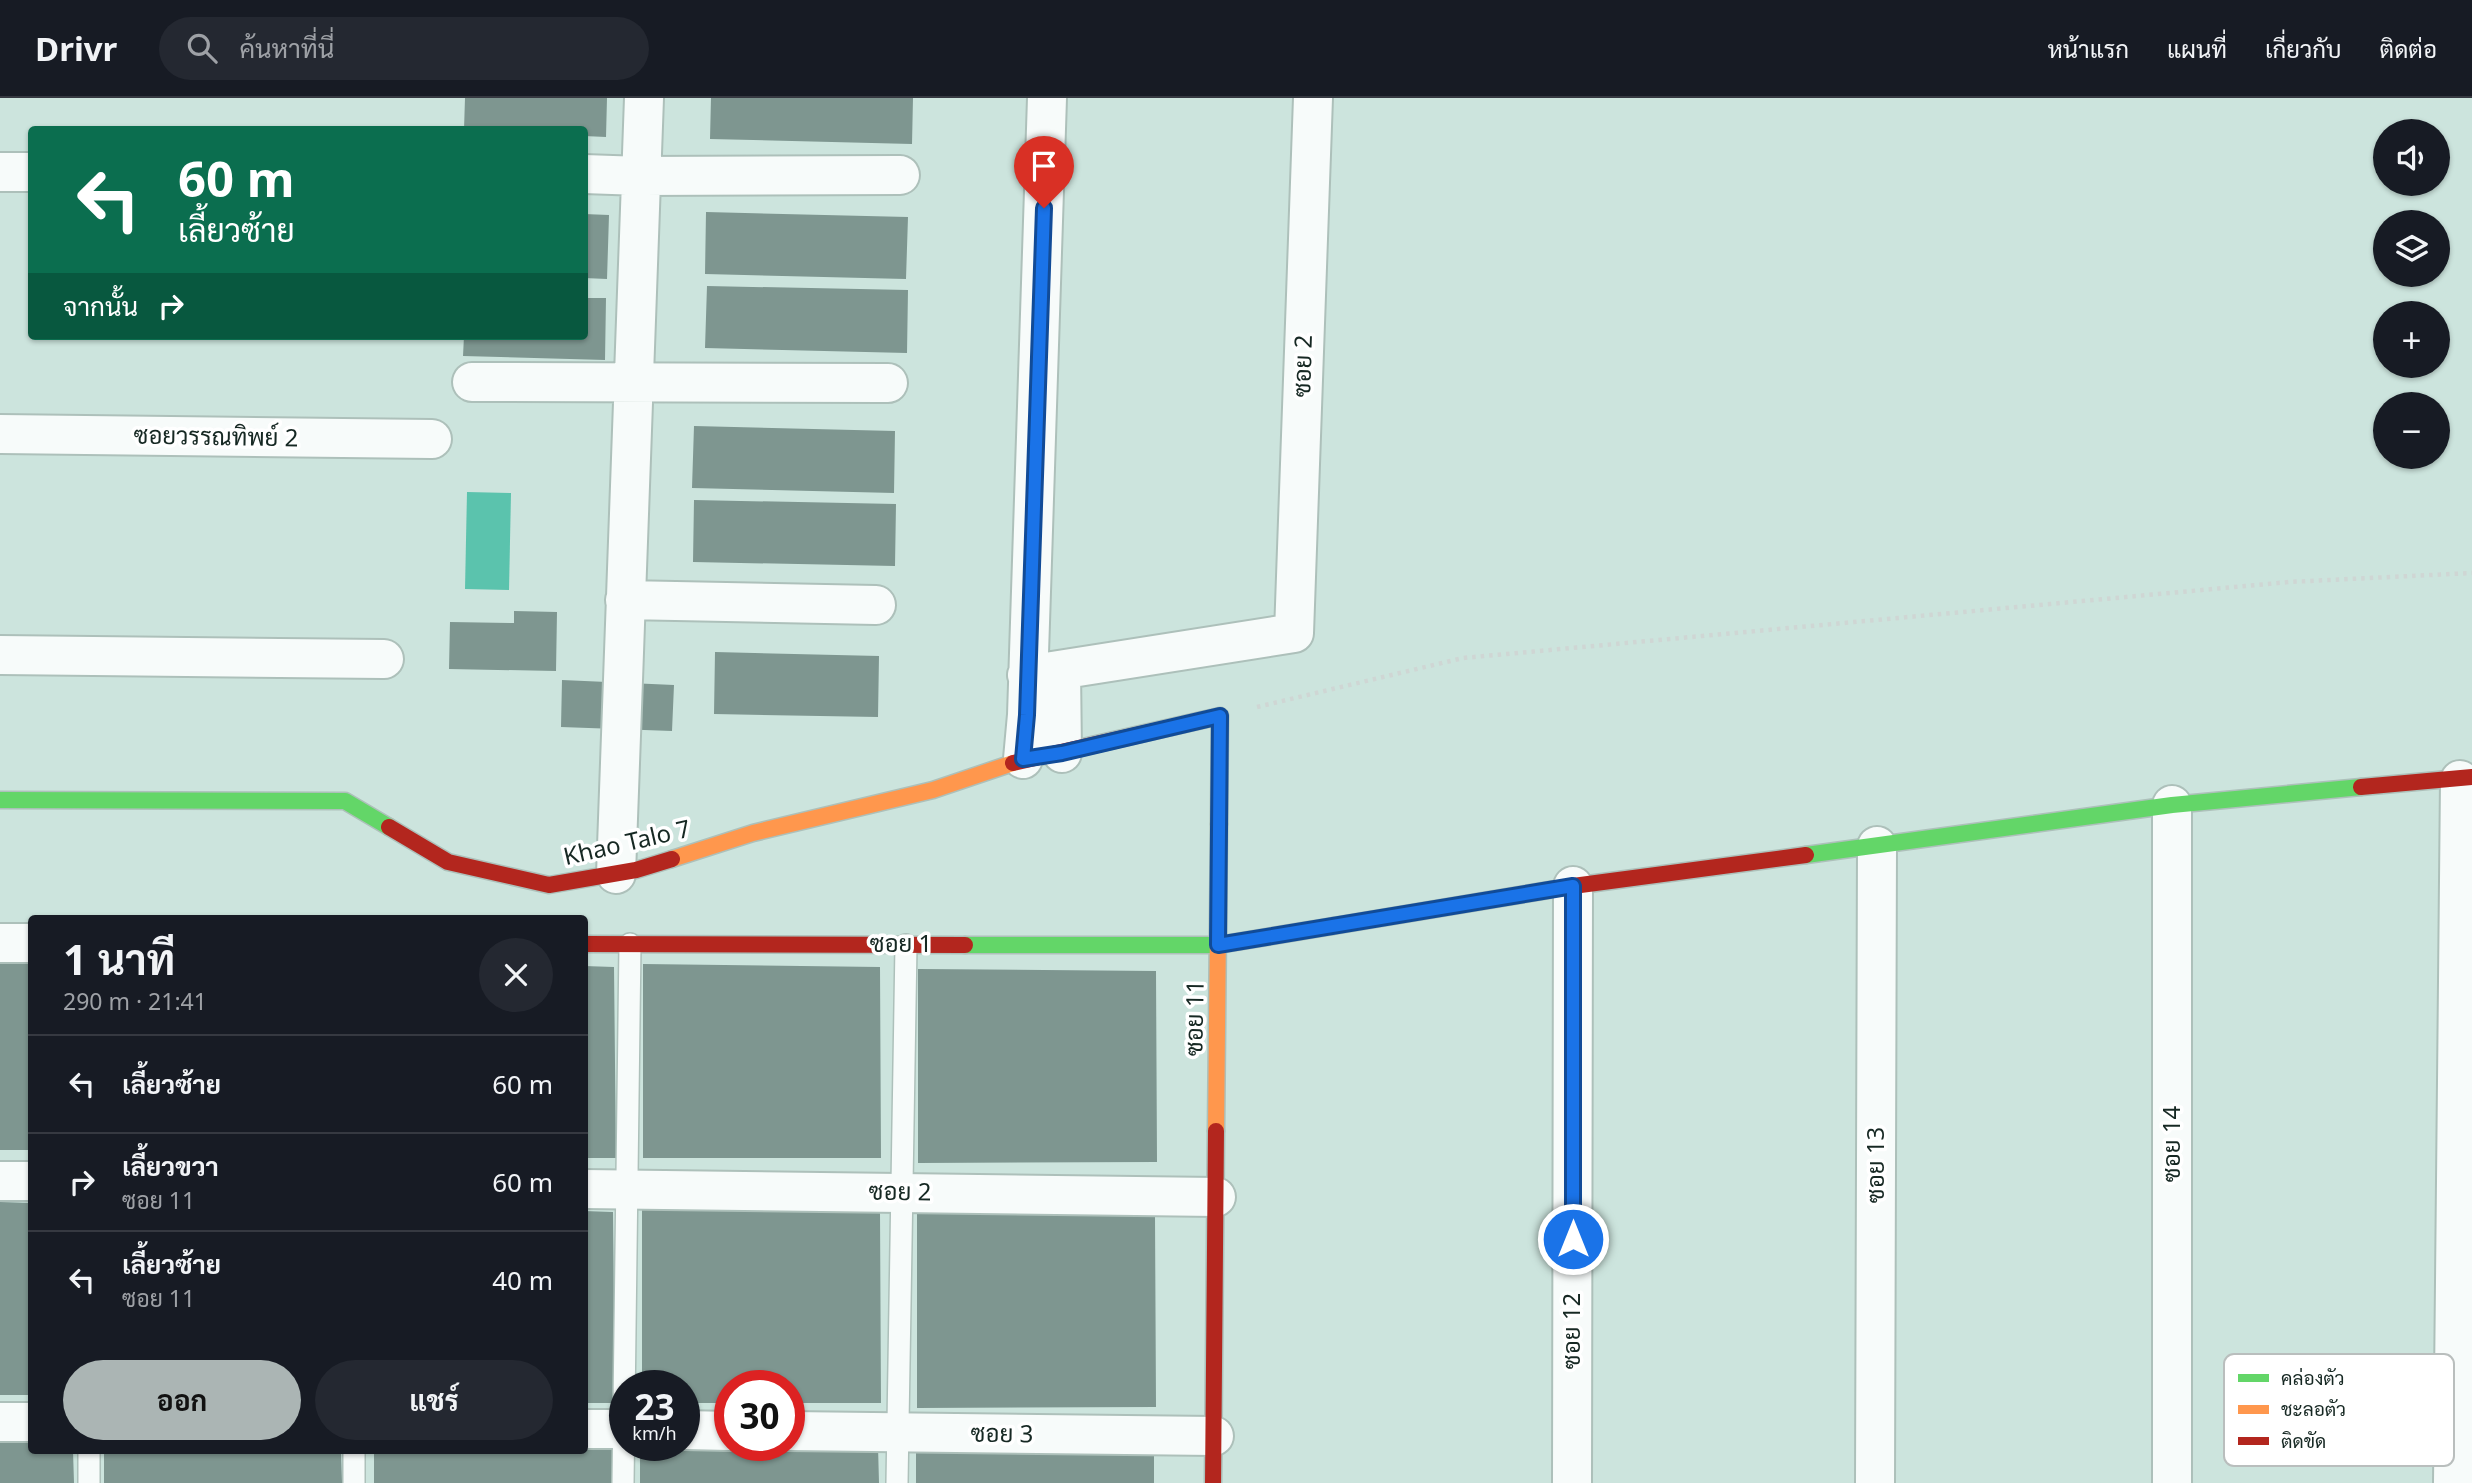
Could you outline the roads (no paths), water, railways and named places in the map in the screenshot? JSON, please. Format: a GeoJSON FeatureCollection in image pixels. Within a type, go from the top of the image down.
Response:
{"type":"FeatureCollection","features":[{"type":"Feature","properties":{"kind":"street"},"geometry":{"type":"LineString","coordinates":[[616,874],[644,98]]}},
{"type":"Feature","properties":{"kind":"street"},"geometry":{"type":"LineString","coordinates":[[1047,98],[1044,672],[1062,753]]}},
{"type":"Feature","properties":{"kind":"street","name":"ซอย 2"},"geometry":{"type":"LineString","coordinates":[[1044,672],[1294,633],[1313,98]]}},
{"type":"Feature","properties":{"kind":"street"},"geometry":{"type":"LineString","coordinates":[[0,172],[28,172]]}},
{"type":"Feature","properties":{"kind":"street"},"geometry":{"type":"LineString","coordinates":[[588,174],[900,175]]}},
{"type":"Feature","properties":{"kind":"street"},"geometry":{"type":"LineString","coordinates":[[472,382],[888,383]]}},
{"type":"Feature","properties":{"kind":"street","name":"ซอยวรรณทิพย์ 2"},"geometry":{"type":"LineString","coordinates":[[0,434],[432,439]]}},
{"type":"Feature","properties":{"kind":"street"},"geometry":{"type":"LineString","coordinates":[[625,600],[876,605]]}},
{"type":"Feature","properties":{"kind":"street"},"geometry":{"type":"LineString","coordinates":[[0,655],[383,659]]}},
{"type":"Feature","properties":{"kind":"street"},"geometry":{"type":"LineString","coordinates":[[1023,759],[1027,715],[1044,672]]}},
{"type":"Feature","properties":{"kind":"street","name":"ซอย 11"},"geometry":{"type":"LineString","coordinates":[[1062,753],[1220,716],[1213,1483]]}},
{"type":"Feature","properties":{"kind":"street","name":"Khao Talo 7"},"geometry":{"type":"LineString","coordinates":[[0,800],[345,801],[448,862],[549,885],[616,874],[753,833],[933,790],[1023,759],[1062,753]]}},
{"type":"Feature","properties":{"kind":"street"},"geometry":{"type":"LineString","coordinates":[[2454,1429],[2466,779]]}},
{"type":"Feature","properties":{"kind":"street","name":"ซอย 1"},"geometry":{"type":"LineString","coordinates":[[588,943],[1218,945],[1573,886],[2172,805],[2466,779]]}},
{"type":"Feature","properties":{"kind":"street","name":"ซอย 14"},"geometry":{"type":"LineString","coordinates":[[2172,805],[2172,1483]]}},
{"type":"Feature","properties":{"kind":"street","name":"ซอย 13"},"geometry":{"type":"LineString","coordinates":[[1875,1483],[1877,846]]}},
{"type":"Feature","properties":{"kind":"street","name":"ซอย 12"},"geometry":{"type":"LineString","coordinates":[[1572,1483],[1573,886]]}},
{"type":"Feature","properties":{"kind":"street"},"geometry":{"type":"LineString","coordinates":[[0,943],[28,943]]}},
{"type":"Feature","properties":{"kind":"street"},"geometry":{"type":"LineString","coordinates":[[0,1181],[28,1181]]}},
{"type":"Feature","properties":{"kind":"street","name":"ซอย 2"},"geometry":{"type":"LineString","coordinates":[[588,1189],[1216,1197]]}},
{"type":"Feature","properties":{"kind":"street"},"geometry":{"type":"LineString","coordinates":[[0,1422],[28,1422]]}},
{"type":"Feature","properties":{"kind":"street"},"geometry":{"type":"LineString","coordinates":[[588,1429],[609,1429]]}},
{"type":"Feature","properties":{"kind":"street","name":"ซอย 3"},"geometry":{"type":"LineString","coordinates":[[805,1431],[1214,1436]]}},
{"type":"Feature","properties":{"kind":"lane"},"geometry":{"type":"LineString","coordinates":[[625,1370],[630,944]]}},
{"type":"Feature","properties":{"kind":"lane"},"geometry":{"type":"LineString","coordinates":[[897,1483],[906,944]]}},
{"type":"Feature","properties":{"kind":"lane"},"geometry":{"type":"LineString","coordinates":[[89,1454],[89,1483]]}},
{"type":"Feature","properties":{"kind":"lane"},"geometry":{"type":"LineString","coordinates":[[354,1483],[355,1454]]}},
{"type":"Feature","properties":{"kind":"lane"},"geometry":{"type":"LineString","coordinates":[[623,1461],[623,1483]]}}]}
